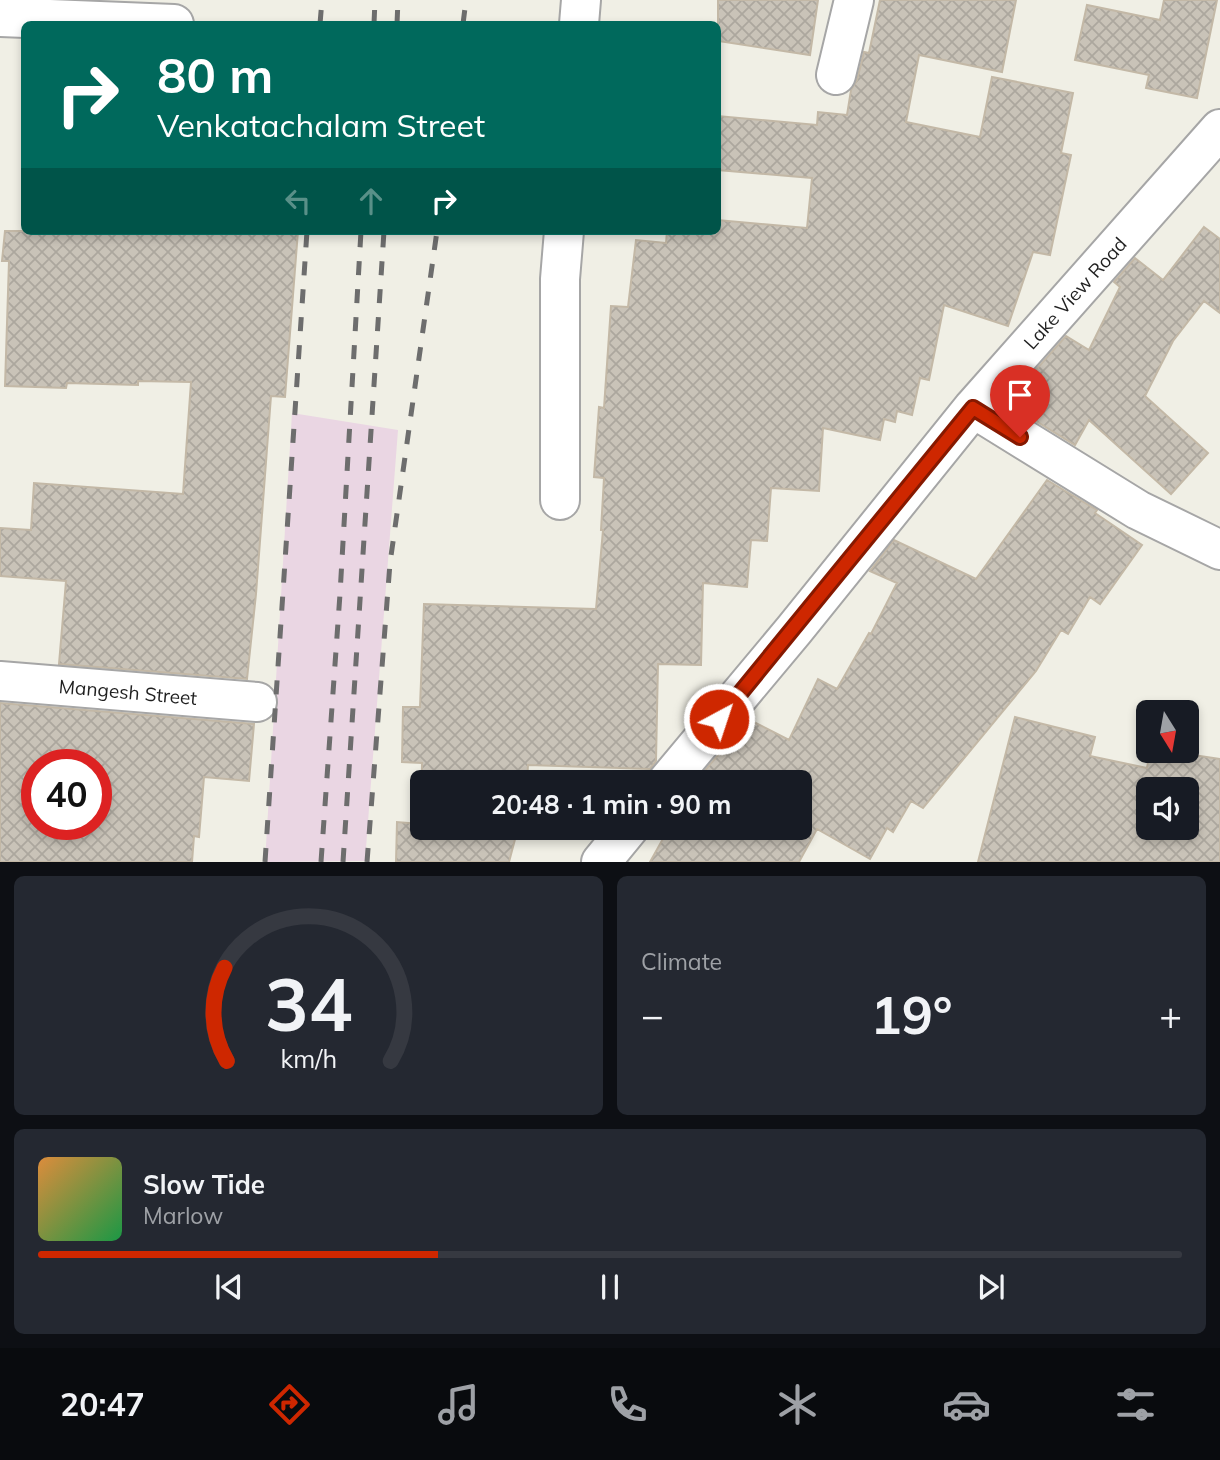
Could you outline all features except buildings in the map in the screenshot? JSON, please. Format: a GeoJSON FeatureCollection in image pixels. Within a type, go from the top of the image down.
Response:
{"type":"FeatureCollection","features":[{"type":"Feature","properties":{"kind":"street"},"geometry":{"type":"LineString","coordinates":[[579,21],[581,0]]}},
{"type":"Feature","properties":{"kind":"street"},"geometry":{"type":"LineString","coordinates":[[836,75],[854,0]]}},
{"type":"Feature","properties":{"kind":"street"},"geometry":{"type":"LineString","coordinates":[[0,17],[99,21]]}},
{"type":"Feature","properties":{"kind":"street","name":"Lake View Road"},"geometry":{"type":"LineString","coordinates":[[677,770],[973,408],[1220,130]]}},
{"type":"Feature","properties":{"kind":"street"},"geometry":{"type":"LineString","coordinates":[[560,500],[560,279],[564,235]]}},
{"type":"Feature","properties":{"kind":"street"},"geometry":{"type":"LineString","coordinates":[[973,408],[1138,510],[1220,551]]}},
{"type":"Feature","properties":{"kind":"street","name":"Mangesh Street"},"geometry":{"type":"LineString","coordinates":[[0,681],[257,702]]}},
{"type":"Feature","properties":{"kind":"street"},"geometry":{"type":"LineString","coordinates":[[601,862],[619,840]]}},
{"type":"Feature","properties":{"kind":"shaded area"},"geometry":{"type":"Polygon","coordinates":[[[292,413],[398,430],[365,861],[265,862],[292,413]]]}},
{"type":"Feature","properties":{"kind":"railway"},"geometry":{"type":"LineString","coordinates":[[320,21],[322,0]]}},
{"type":"Feature","properties":{"kind":"railway"},"geometry":{"type":"LineString","coordinates":[[374,21],[375,0]]}},
{"type":"Feature","properties":{"kind":"railway"},"geometry":{"type":"LineString","coordinates":[[397,21],[398,0]]}},
{"type":"Feature","properties":{"kind":"railway"},"geometry":{"type":"LineString","coordinates":[[463,21],[466,0]]}},
{"type":"Feature","properties":{"kind":"railway"},"geometry":{"type":"LineString","coordinates":[[265,862],[307,235]]}},
{"type":"Feature","properties":{"kind":"railway"},"geometry":{"type":"LineString","coordinates":[[321,862],[361,235]]}},
{"type":"Feature","properties":{"kind":"railway"},"geometry":{"type":"LineString","coordinates":[[343,862],[384,235]]}},
{"type":"Feature","properties":{"kind":"railway"},"geometry":{"type":"LineString","coordinates":[[367,862],[390,563],[436,235]]}},
{"type":"Feature","properties":{"kind":"route"},"geometry":{"type":"LineString","coordinates":[[719,719],[973,408],[1020,437]]}}]}
